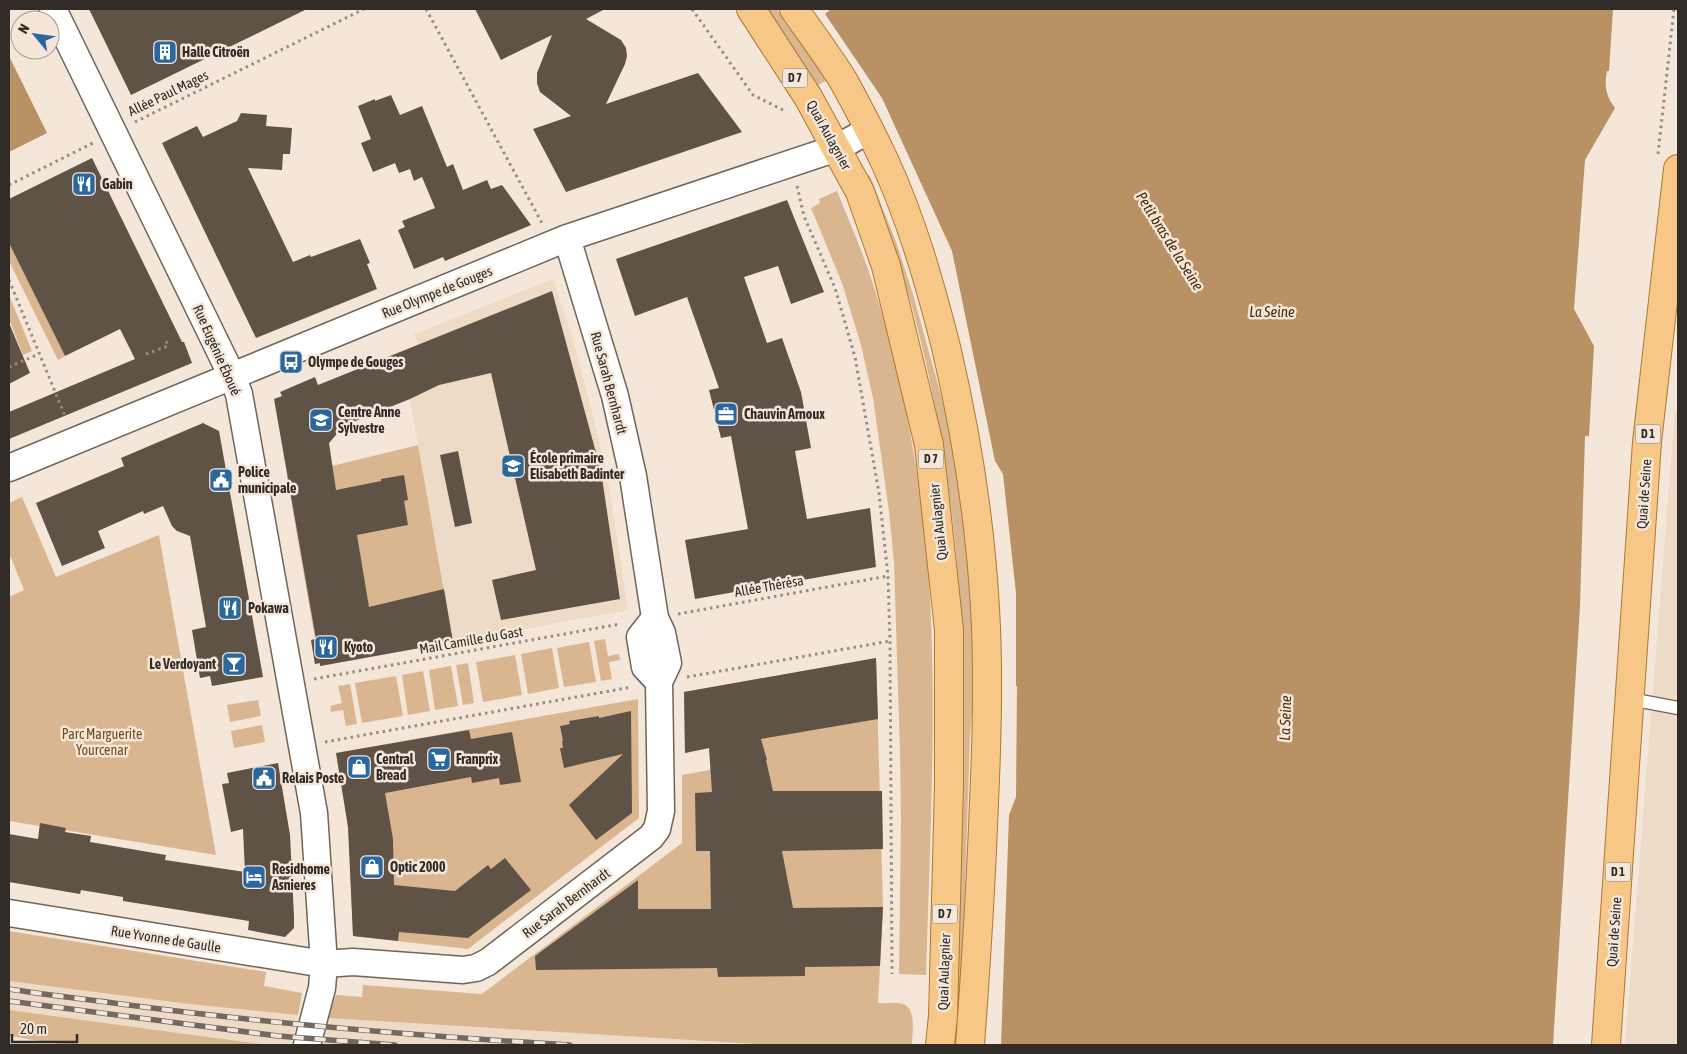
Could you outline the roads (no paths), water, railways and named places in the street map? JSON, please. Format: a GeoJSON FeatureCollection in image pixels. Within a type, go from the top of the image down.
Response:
{"type":"FeatureCollection","features":[{"type":"Feature","properties":{"kind":"main road","name":"Quai Aulagnier"},"geometry":{"type":"LineString","coordinates":[[751,9],[808,97],[860,192],[886,266],[930,445],[949,630],[949,784],[943,1016],[940,1045]]}},
{"type":"Feature","properties":{"kind":"main road"},"geometry":{"type":"LineString","coordinates":[[794,9],[842,79],[889,172],[928,280],[952,373],[964,431],[976,508],[985,610],[987,662],[979,925],[970,1045]]}},
{"type":"Feature","properties":{"kind":"main road","name":"Quai de Seine"},"geometry":{"type":"LineString","coordinates":[[1606,1045],[1647,442],[1678,169]]}},
{"type":"Feature","properties":{"kind":"main road","name":"Quai de Seine"},"geometry":{"type":"LineString","coordinates":[[1630,699],[1678,295]]}},
{"type":"Feature","properties":{"kind":"street","name":"Rue Eugénie Éboué"},"geometry":{"type":"LineString","coordinates":[[53,9],[232,376],[239,394],[314,813],[324,964],[322,988],[307,1045]]}},
{"type":"Feature","properties":{"kind":"street","name":"Rue Olympe de Gouges"},"geometry":{"type":"LineString","coordinates":[[9,468],[560,241],[837,148],[869,130]]}},
{"type":"Feature","properties":{"kind":"street","name":"Rue Sarah Bernhardt"},"geometry":{"type":"LineString","coordinates":[[324,964],[353,962],[463,970],[476,968],[488,962],[646,842],[657,829],[661,812],[659,682],[668,663],[662,633],[655,618],[633,476],[615,396],[560,241]]}},
{"type":"Feature","properties":{"kind":"street","name":"Rue Yvonne de Gaulle"},"geometry":{"type":"LineString","coordinates":[[9,913],[324,964]]}},
{"type":"Feature","properties":{"kind":"lane"},"geometry":{"type":"LineString","coordinates":[[1630,699],[1678,708]]}},
{"type":"Feature","properties":{"kind":"water","name":"La Seine"},"geometry":{"type":"Polygon","coordinates":[[[831,9],[1613,9],[1606,91],[1615,108],[1585,160],[1574,309],[1594,346],[1589,436],[1585,436],[1580,606],[1553,1045],[1001,1045],[1009,815],[1016,797],[1017,686],[1016,593],[1003,474],[995,461],[952,251],[882,98],[825,14],[831,9]]]}},
{"type":"Feature","properties":{"kind":"water"},"geometry":{"type":"Polygon","coordinates":[[[9,56],[47,133],[9,152],[9,56]]]}},
{"type":"Feature","properties":{"kind":"railway"},"geometry":{"type":"LineString","coordinates":[[9,989],[177,1011],[289,1023],[458,1038],[570,1045]]}},
{"type":"Feature","properties":{"kind":"railway"},"geometry":{"type":"LineString","coordinates":[[9,1001],[278,1036],[395,1045]]}},
{"type":"Feature","properties":{"kind":"place","name":"Halle Citroën"},"geometry":{"type":"Point","coordinates":[165,52]}},
{"type":"Feature","properties":{"kind":"place","name":"Gabin"},"geometry":{"type":"Point","coordinates":[84,184]}},
{"type":"Feature","properties":{"kind":"place","name":"Olympe de Gouges"},"geometry":{"type":"Point","coordinates":[291,362]}},
{"type":"Feature","properties":{"kind":"place","name":"Chauvin Arnoux"},"geometry":{"type":"Point","coordinates":[726,414]}},
{"type":"Feature","properties":{"kind":"place","name":"Centre Anne Sylvestre"},"geometry":{"type":"Point","coordinates":[321,420]}},
{"type":"Feature","properties":{"kind":"place","name":"École primaire Elisabeth Badinter"},"geometry":{"type":"Point","coordinates":[513,466]}},
{"type":"Feature","properties":{"kind":"place","name":"Police municipale"},"geometry":{"type":"Point","coordinates":[221,480]}},
{"type":"Feature","properties":{"kind":"place","name":"Pokawa"},"geometry":{"type":"Point","coordinates":[230,608]}},
{"type":"Feature","properties":{"kind":"place","name":"Kyoto"},"geometry":{"type":"Point","coordinates":[326,647]}},
{"type":"Feature","properties":{"kind":"place","name":"Le Verdoyant"},"geometry":{"type":"Point","coordinates":[234,664]}},
{"type":"Feature","properties":{"kind":"place","name":"Franprix"},"geometry":{"type":"Point","coordinates":[439,759]}},
{"type":"Feature","properties":{"kind":"place","name":"Central Bread"},"geometry":{"type":"Point","coordinates":[359,767]}},
{"type":"Feature","properties":{"kind":"place","name":"Relais Poste"},"geometry":{"type":"Point","coordinates":[264,778]}},
{"type":"Feature","properties":{"kind":"place","name":"Optic 2000"},"geometry":{"type":"Point","coordinates":[372,867]}},
{"type":"Feature","properties":{"kind":"place","name":"Residhome Asnieres"},"geometry":{"type":"Point","coordinates":[254,877]}},
{"type":"Feature","properties":{"kind":"water label","name":"Petit bras de la Seine"},"geometry":{"type":"Point","coordinates":[1170,241]}},
{"type":"Feature","properties":{"kind":"park label","name":"Parc Marguerite Yourcenar"},"geometry":{"type":"Point","coordinates":[102,742]}}]}
